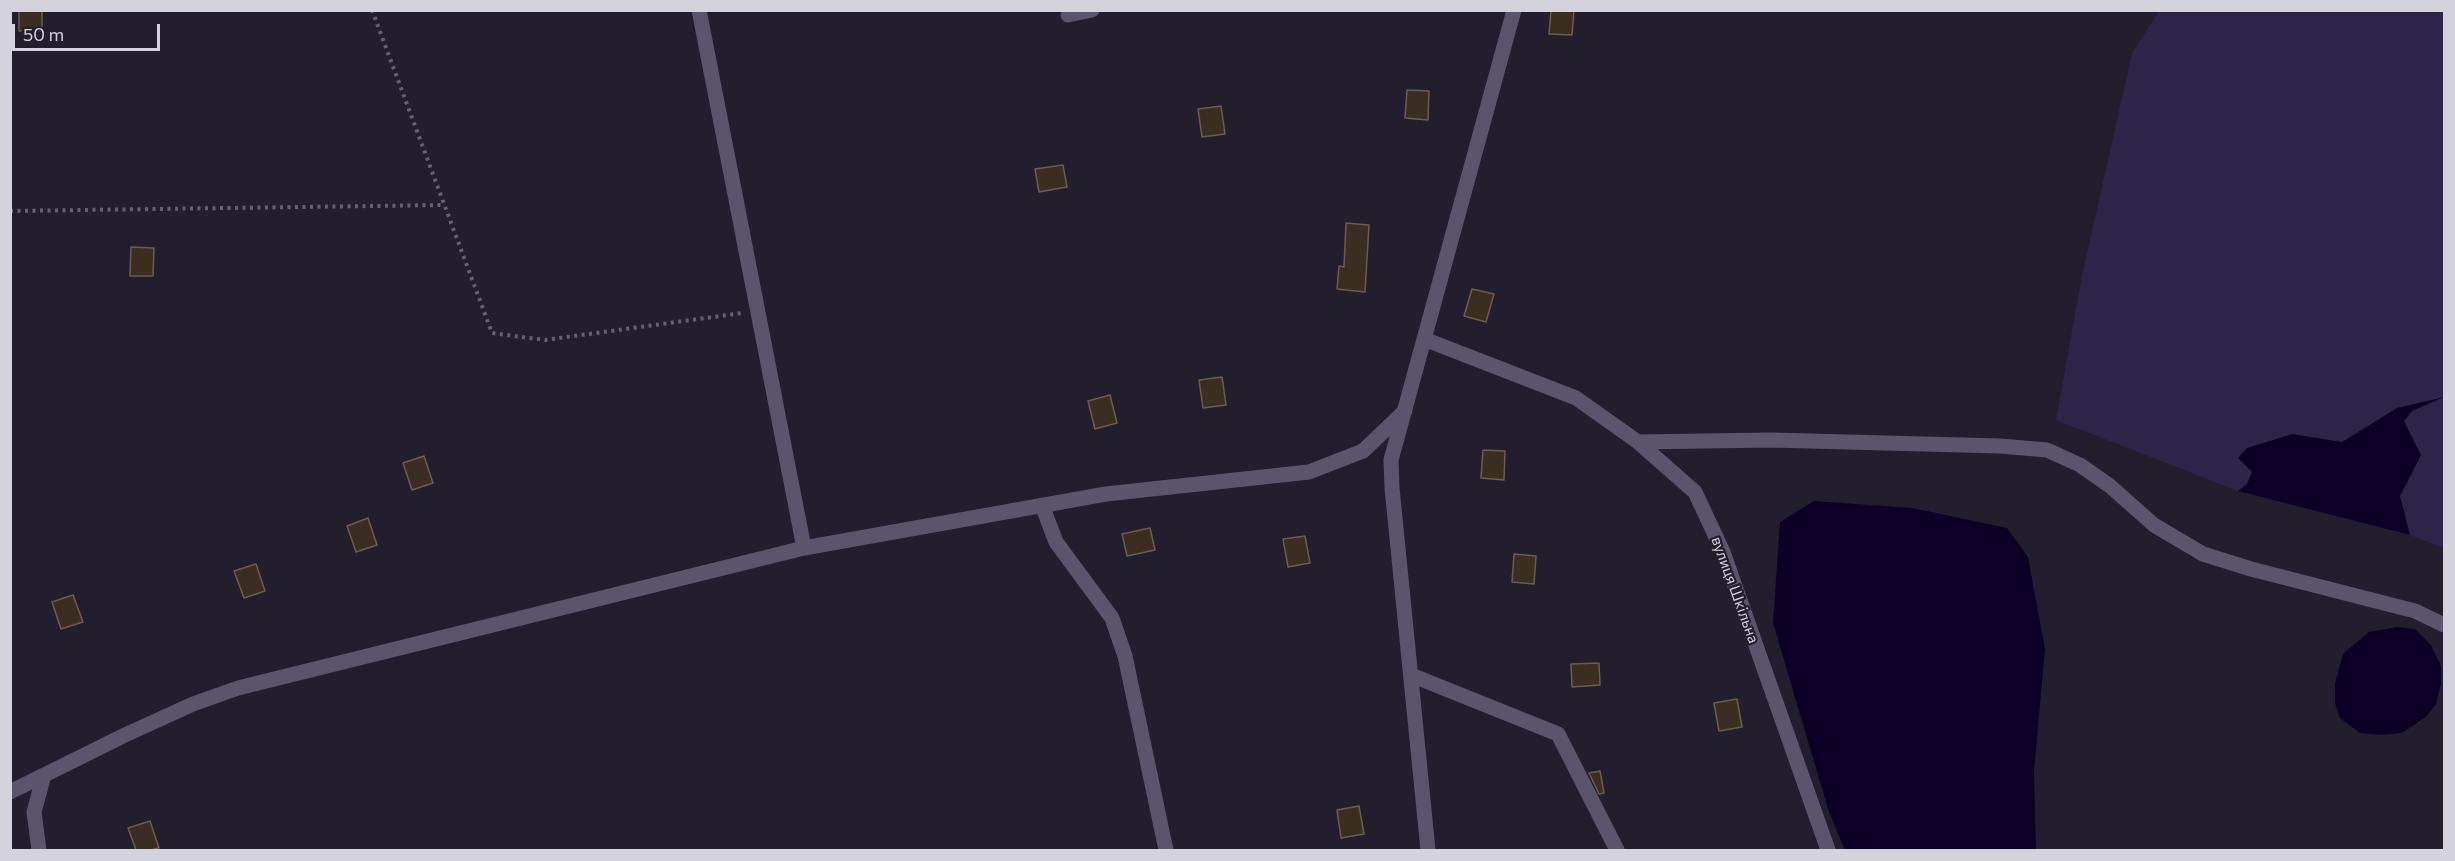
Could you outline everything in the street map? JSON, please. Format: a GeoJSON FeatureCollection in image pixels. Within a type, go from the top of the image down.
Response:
{"type":"FeatureCollection","features":[{"type":"Feature","properties":{"kind":"street"},"geometry":{"type":"LineString","coordinates":[[699,10],[804,548]]}},
{"type":"Feature","properties":{"kind":"street"},"geometry":{"type":"LineString","coordinates":[[1068,15],[1092,10]]}},
{"type":"Feature","properties":{"kind":"street"},"geometry":{"type":"LineString","coordinates":[[1428,850],[1391,460],[1514,10]]}},
{"type":"Feature","properties":{"kind":"street","name":"вулиця Шкільна"},"geometry":{"type":"LineString","coordinates":[[1424,339],[1576,398],[1638,441],[1695,492],[1724,552],[1828,850]]}},
{"type":"Feature","properties":{"kind":"street"},"geometry":{"type":"LineString","coordinates":[[10,792],[193,704],[238,688],[804,548],[1106,494],[1308,472],[1363,451],[1404,411]]}},
{"type":"Feature","properties":{"kind":"street"},"geometry":{"type":"LineString","coordinates":[[1638,441],[1771,440],[2000,446],[2047,450],[2080,465],[2110,486],[2154,525],[2202,554],[2251,569],[2415,611],[2445,625]]}},
{"type":"Feature","properties":{"kind":"street"},"geometry":{"type":"LineString","coordinates":[[1042,505],[1056,542],[1112,618],[1125,656],[1166,850]]}},
{"type":"Feature","properties":{"kind":"street"},"geometry":{"type":"LineString","coordinates":[[1411,675],[1558,734],[1617,850]]}},
{"type":"Feature","properties":{"kind":"street"},"geometry":{"type":"LineString","coordinates":[[39,850],[34,812],[44,775]]}},
{"type":"Feature","properties":{"kind":"path"},"geometry":{"type":"LineString","coordinates":[[372,10],[492,333],[545,340],[758,311]]}},
{"type":"Feature","properties":{"kind":"path"},"geometry":{"type":"LineString","coordinates":[[10,211],[445,205]]}},
{"type":"Feature","properties":{"kind":"shaded area"},"geometry":{"type":"Polygon","coordinates":[[[2159,11],[2444,11],[2444,548],[2410,535],[2238,491],[2056,420],[2082,276],[2132,53],[2159,11]]]}},
{"type":"Feature","properties":{"kind":"shaded area"},"geometry":{"type":"Polygon","coordinates":[[[2444,397],[2412,411],[2404,421],[2421,455],[2400,496],[2410,535],[2238,491],[2247,484],[2252,472],[2238,458],[2247,448],[2292,434],[2342,442],[2397,408],[2444,397]]]}},
{"type":"Feature","properties":{"kind":"shaded area"},"geometry":{"type":"Polygon","coordinates":[[[1814,501],[1912,508],[2007,528],[2028,557],[2045,649],[2034,772],[2036,850],[1845,850],[1829,812],[1773,623],[1780,522],[1814,501]]]}},
{"type":"Feature","properties":{"kind":"shaded area"},"geometry":{"type":"Polygon","coordinates":[[[2397,627],[2415,629],[2431,645],[2441,666],[2441,684],[2436,704],[2427,716],[2402,733],[2381,735],[2360,733],[2340,718],[2335,703],[2335,683],[2343,654],[2369,632],[2397,627]]]}},
{"type":"Feature","properties":{"kind":"building"},"geometry":{"type":"Polygon","coordinates":[[[19,10],[42,10],[42,31],[19,31],[19,10]]]}},
{"type":"Feature","properties":{"kind":"building"},"geometry":{"type":"Polygon","coordinates":[[[1551,10],[1574,10],[1572,35],[1549,34],[1551,10]]]}},
{"type":"Feature","properties":{"kind":"building"},"geometry":{"type":"Polygon","coordinates":[[[1407,90],[1429,91],[1428,120],[1405,118],[1407,90]]]}},
{"type":"Feature","properties":{"kind":"building"},"geometry":{"type":"Polygon","coordinates":[[[1221,106],[1225,134],[1202,137],[1198,109],[1221,106]]]}},
{"type":"Feature","properties":{"kind":"building"},"geometry":{"type":"Polygon","coordinates":[[[1063,165],[1067,187],[1039,192],[1035,169],[1063,165]]]}},
{"type":"Feature","properties":{"kind":"building"},"geometry":{"type":"Polygon","coordinates":[[[1346,223],[1369,225],[1365,292],[1337,289],[1339,266],[1344,267],[1346,223]]]}},
{"type":"Feature","properties":{"kind":"building"},"geometry":{"type":"Polygon","coordinates":[[[131,247],[154,248],[153,276],[130,276],[131,247]]]}},
{"type":"Feature","properties":{"kind":"building"},"geometry":{"type":"Polygon","coordinates":[[[1472,289],[1494,294],[1486,322],[1464,316],[1472,289]]]}},
{"type":"Feature","properties":{"kind":"building"},"geometry":{"type":"Polygon","coordinates":[[[1222,377],[1226,405],[1203,408],[1199,380],[1222,377]]]}},
{"type":"Feature","properties":{"kind":"building"},"geometry":{"type":"Polygon","coordinates":[[[1110,395],[1117,423],[1095,429],[1088,401],[1110,395]]]}},
{"type":"Feature","properties":{"kind":"building"},"geometry":{"type":"Polygon","coordinates":[[[1483,450],[1505,451],[1504,480],[1481,478],[1483,450]]]}},
{"type":"Feature","properties":{"kind":"building"},"geometry":{"type":"Polygon","coordinates":[[[424,456],[433,483],[412,490],[403,463],[424,456]]]}},
{"type":"Feature","properties":{"kind":"building"},"geometry":{"type":"Polygon","coordinates":[[[368,518],[377,545],[356,552],[347,526],[368,518]]]}},
{"type":"Feature","properties":{"kind":"building"},"geometry":{"type":"Polygon","coordinates":[[[1150,528],[1155,550],[1127,556],[1122,534],[1150,528]]]}},
{"type":"Feature","properties":{"kind":"building"},"geometry":{"type":"Polygon","coordinates":[[[1305,536],[1310,563],[1288,567],[1283,539],[1305,536]]]}},
{"type":"Feature","properties":{"kind":"building"},"geometry":{"type":"Polygon","coordinates":[[[1514,554],[1536,556],[1534,584],[1512,582],[1514,554]]]}},
{"type":"Feature","properties":{"kind":"building"},"geometry":{"type":"Polygon","coordinates":[[[256,564],[265,591],[244,598],[234,571],[256,564]]]}},
{"type":"Feature","properties":{"kind":"building"},"geometry":{"type":"Polygon","coordinates":[[[73,595],[83,622],[61,629],[52,602],[73,595]]]}},
{"type":"Feature","properties":{"kind":"building"},"geometry":{"type":"Polygon","coordinates":[[[1599,663],[1600,685],[1572,687],[1571,664],[1599,663]]]}},
{"type":"Feature","properties":{"kind":"building"},"geometry":{"type":"Polygon","coordinates":[[[1737,699],[1742,727],[1719,731],[1714,703],[1737,699]]]}},
{"type":"Feature","properties":{"kind":"building"},"geometry":{"type":"Polygon","coordinates":[[[1600,771],[1604,793],[1599,794],[1589,773],[1600,771]]]}},
{"type":"Feature","properties":{"kind":"building"},"geometry":{"type":"Polygon","coordinates":[[[1359,806],[1364,834],[1341,838],[1337,810],[1359,806]]]}},
{"type":"Feature","properties":{"kind":"building"},"geometry":{"type":"Polygon","coordinates":[[[150,821],[159,848],[136,850],[128,828],[150,821]]]}}]}
